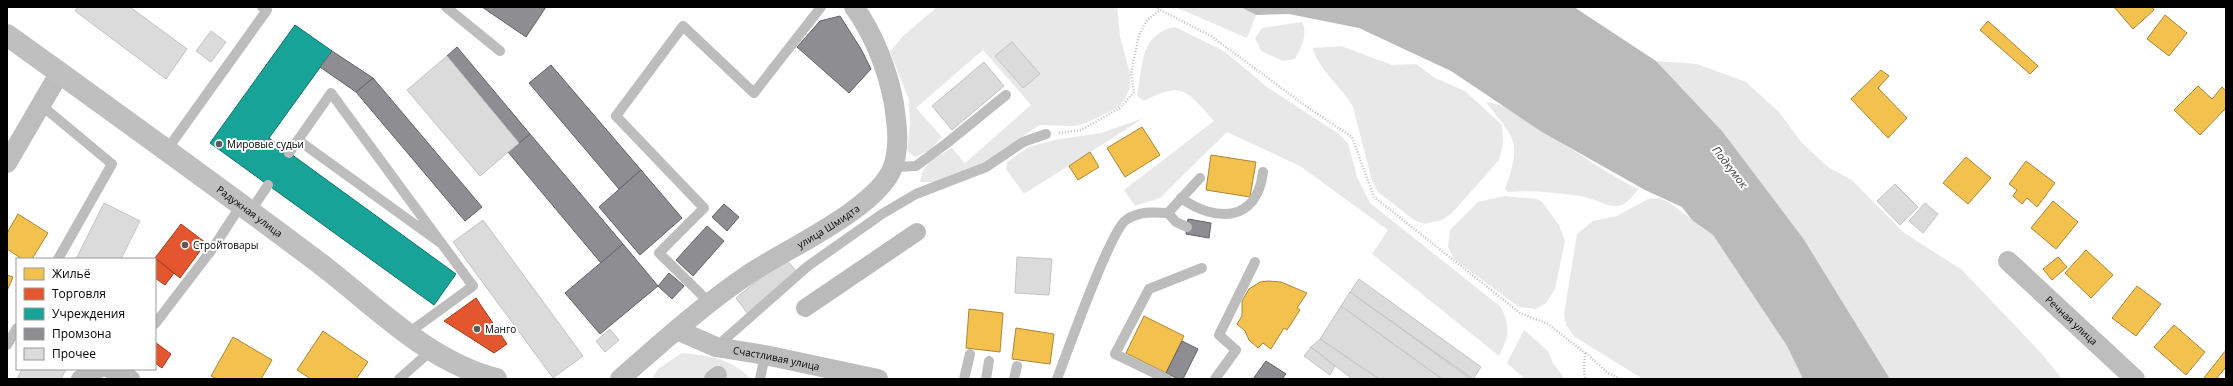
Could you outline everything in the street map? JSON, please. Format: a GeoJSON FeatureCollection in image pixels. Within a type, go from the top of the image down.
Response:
{"type":"FeatureCollection","features":[{"type":"Feature","properties":{"kind":"street","name":"улица Шмидта"},"geometry":{"type":"LineString","coordinates":[[620,379],[677,330],[749,274],[816,235],[873,196],[893,167],[899,132],[890,81],[863,20],[854,7]]}},
{"type":"Feature","properties":{"kind":"street","name":"Радужная улица"},"geometry":{"type":"LineString","coordinates":[[7,35],[60,72],[315,260],[407,334],[432,350],[473,372],[496,379]]}},
{"type":"Feature","properties":{"kind":"street"},"geometry":{"type":"LineString","coordinates":[[7,163],[60,72]]}},
{"type":"Feature","properties":{"kind":"street","name":"Речная улица"},"geometry":{"type":"LineString","coordinates":[[2008,261],[2135,379]]}},
{"type":"Feature","properties":{"kind":"street","name":"Счастливая улица"},"geometry":{"type":"LineString","coordinates":[[677,330],[716,347],[765,355],[878,379]]}},
{"type":"Feature","properties":{"kind":"lane"},"geometry":{"type":"LineString","coordinates":[[166,151],[267,10],[262,7]]}},
{"type":"Feature","properties":{"kind":"lane"},"geometry":{"type":"LineString","coordinates":[[446,7],[500,51]]}},
{"type":"Feature","properties":{"kind":"lane"},"geometry":{"type":"LineString","coordinates":[[711,304],[659,253],[704,208],[616,116],[683,26],[754,93],[821,7]]}},
{"type":"Feature","properties":{"kind":"lane"},"geometry":{"type":"LineString","coordinates":[[289,153],[331,93],[473,286],[407,334]]}},
{"type":"Feature","properties":{"kind":"lane"},"geometry":{"type":"LineString","coordinates":[[893,167],[916,166],[1006,95]]}},
{"type":"Feature","properties":{"kind":"lane"},"geometry":{"type":"LineString","coordinates":[[41,104],[112,164],[59,258]]}},
{"type":"Feature","properties":{"kind":"lane"},"geometry":{"type":"LineString","coordinates":[[716,347],[808,266],[882,214],[916,194],[986,167],[1023,142],[1046,134]]}},
{"type":"Feature","properties":{"kind":"lane"},"geometry":{"type":"LineString","coordinates":[[298,140],[442,244]]}},
{"type":"Feature","properties":{"kind":"lane"},"geometry":{"type":"LineString","coordinates":[[1181,198],[1194,208],[1208,212],[1237,212],[1247,208],[1254,200],[1261,188],[1262,172]]}},
{"type":"Feature","properties":{"kind":"lane"},"geometry":{"type":"LineString","coordinates":[[1168,213],[1200,178]]}},
{"type":"Feature","properties":{"kind":"lane"},"geometry":{"type":"LineString","coordinates":[[156,323],[212,248],[245,209],[268,185]]}},
{"type":"Feature","properties":{"kind":"lane"},"geometry":{"type":"LineString","coordinates":[[1057,379],[1110,245],[1125,220],[1144,212],[1168,213],[1176,222],[1187,228]]}},
{"type":"Feature","properties":{"kind":"lane"},"geometry":{"type":"LineString","coordinates":[[1215,379],[1236,350],[1219,335],[1255,262]]}},
{"type":"Feature","properties":{"kind":"lane"},"geometry":{"type":"LineString","coordinates":[[1170,378],[1115,354],[1149,289],[1202,268]]}},
{"type":"Feature","properties":{"kind":"lane"},"geometry":{"type":"LineString","coordinates":[[7,345],[16,330]]}},
{"type":"Feature","properties":{"kind":"lane"},"geometry":{"type":"LineString","coordinates":[[399,379],[432,350]]}},
{"type":"Feature","properties":{"kind":"lane"},"geometry":{"type":"LineString","coordinates":[[964,379],[970,354]]}},
{"type":"Feature","properties":{"kind":"lane"},"geometry":{"type":"LineString","coordinates":[[760,379],[765,355]]}},
{"type":"Feature","properties":{"kind":"lane"},"geometry":{"type":"LineString","coordinates":[[986,379],[989,361]]}},
{"type":"Feature","properties":{"kind":"lane"},"geometry":{"type":"LineString","coordinates":[[1014,379],[1017,366]]}},
{"type":"Feature","properties":{"kind":"path"},"geometry":{"type":"LineString","coordinates":[[1155,7],[1211,36],[1303,104],[1352,137],[1374,197],[1520,313],[1548,324],[1608,373],[1621,379]]}},
{"type":"Feature","properties":{"kind":"path"},"geometry":{"type":"LineString","coordinates":[[1046,134],[1081,130],[1120,108],[1134,92],[1131,73],[1139,34],[1147,20],[1160,10]]}},
{"type":"Feature","properties":{"kind":"path"},"geometry":{"type":"LineString","coordinates":[[1585,353],[1584,369],[1586,379]]}},
{"type":"Feature","properties":{"kind":"shaded area"},"geometry":{"type":"Polygon","coordinates":[[[937,7],[1117,7],[1120,36],[1130,74],[1130,86],[1126,97],[1119,107],[1086,123],[1075,126],[1040,125],[984,162],[934,182],[920,182],[924,170],[931,161],[952,148],[965,163],[1031,105],[983,50],[916,108],[942,137],[930,150],[915,157],[907,151],[910,125],[909,100],[890,52],[902,37],[937,7]]]}},
{"type":"Feature","properties":{"kind":"shaded area"},"geometry":{"type":"Polygon","coordinates":[[[1175,7],[1241,7],[1256,15],[1247,38],[1175,7]]]}},
{"type":"Feature","properties":{"kind":"shaded area"},"geometry":{"type":"Polygon","coordinates":[[[1302,22],[1305,31],[1301,46],[1295,59],[1283,61],[1261,51],[1255,38],[1262,28],[1302,22]]]}},
{"type":"Feature","properties":{"kind":"shaded area"},"geometry":{"type":"Polygon","coordinates":[[[1175,27],[1224,51],[1267,87],[1339,134],[1348,143],[1357,177],[1370,203],[1501,307],[1508,332],[1499,356],[1372,254],[1388,230],[1300,166],[1227,132],[1160,198],[1135,206],[1124,190],[1214,121],[1197,102],[1184,92],[1176,90],[1168,91],[1144,101],[1137,96],[1142,63],[1149,44],[1163,31],[1175,27]]]}},
{"type":"Feature","properties":{"kind":"shaded area"},"geometry":{"type":"Polygon","coordinates":[[[1341,46],[1392,65],[1416,64],[1435,78],[1465,91],[1502,125],[1503,143],[1499,160],[1452,213],[1442,220],[1425,224],[1414,220],[1378,192],[1372,181],[1353,107],[1320,63],[1313,48],[1341,46]]]}},
{"type":"Feature","properties":{"kind":"shaded area"},"geometry":{"type":"Polygon","coordinates":[[[1656,61],[1697,64],[1746,82],[1779,112],[1802,143],[1828,167],[1852,180],[1903,232],[1962,270],[2042,354],[2062,379],[1890,379],[1803,238],[1722,131],[1656,61]]]}},
{"type":"Feature","properties":{"kind":"shaded area"},"geometry":{"type":"Polygon","coordinates":[[[1486,102],[1504,106],[1607,172],[1637,189],[1642,183],[1629,200],[1618,206],[1585,197],[1566,194],[1517,191],[1508,192],[1505,189],[1513,161],[1513,142],[1504,125],[1486,102]]]}},
{"type":"Feature","properties":{"kind":"shaded area"},"geometry":{"type":"Polygon","coordinates":[[[1144,118],[1024,194],[1006,169],[1007,162],[1029,147],[1054,140],[1101,133],[1144,118]]]}},
{"type":"Feature","properties":{"kind":"shaded area"},"geometry":{"type":"Polygon","coordinates":[[[1505,196],[1537,199],[1542,202],[1559,225],[1565,241],[1555,289],[1546,303],[1536,309],[1519,307],[1454,259],[1448,247],[1450,230],[1478,202],[1505,196]]]}},
{"type":"Feature","properties":{"kind":"shaded area"},"geometry":{"type":"Polygon","coordinates":[[[1660,198],[1670,203],[1713,235],[1787,346],[1803,379],[1643,379],[1575,337],[1566,325],[1564,314],[1577,234],[1593,221],[1617,216],[1648,199],[1660,198]]]}},
{"type":"Feature","properties":{"kind":"shaded area"},"geometry":{"type":"Polygon","coordinates":[[[1524,330],[1548,351],[1553,363],[1565,379],[1525,379],[1507,363],[1524,330]]]}},
{"type":"Feature","properties":{"kind":"shaded area"},"geometry":{"type":"Polygon","coordinates":[[[682,353],[702,355],[728,362],[751,379],[652,379],[658,369],[682,353]]]}},
{"type":"Feature","properties":{"kind":"water","name":"Подкумок"},"geometry":{"type":"Polygon","coordinates":[[[1241,7],[1574,7],[1656,61],[1722,131],[1803,238],[1890,379],[1803,379],[1787,346],[1713,235],[1692,220],[1682,207],[1645,190],[1542,132],[1451,71],[1359,28],[1289,14],[1256,15],[1241,7]]]}},
{"type":"Feature","properties":{"kind":"building: Жильё"},"geometry":{"type":"Polygon","coordinates":[[[2114,7],[2152,7],[2154,10],[2133,29],[2114,7]]]}},
{"type":"Feature","properties":{"kind":"building: Жильё"},"geometry":{"type":"Polygon","coordinates":[[[2165,15],[2187,33],[2169,56],[2147,39],[2165,15]]]}},
{"type":"Feature","properties":{"kind":"building: Жильё"},"geometry":{"type":"Polygon","coordinates":[[[1988,21],[2038,66],[2030,74],[1980,30],[1988,21]]]}},
{"type":"Feature","properties":{"kind":"building: Жильё"},"geometry":{"type":"Polygon","coordinates":[[[1881,70],[1889,76],[1878,88],[1907,118],[1888,138],[1851,99],[1881,70]]]}},
{"type":"Feature","properties":{"kind":"building: Жильё"},"geometry":{"type":"Polygon","coordinates":[[[2198,86],[2212,99],[2222,87],[2226,91],[2226,108],[2200,135],[2174,110],[2198,86]]]}},
{"type":"Feature","properties":{"kind":"building: Жильё"},"geometry":{"type":"Polygon","coordinates":[[[1142,127],[1160,155],[1125,177],[1107,148],[1142,127]]]}},
{"type":"Feature","properties":{"kind":"building: Жильё"},"geometry":{"type":"Polygon","coordinates":[[[1090,152],[1099,167],[1078,180],[1069,166],[1090,152]]]}},
{"type":"Feature","properties":{"kind":"building: Жильё"},"geometry":{"type":"Polygon","coordinates":[[[1211,155],[1256,162],[1250,197],[1206,190],[1211,155]]]}},
{"type":"Feature","properties":{"kind":"building: Жильё"},"geometry":{"type":"Polygon","coordinates":[[[1966,157],[1991,178],[1968,204],[1943,183],[1966,157]]]}},
{"type":"Feature","properties":{"kind":"building: Жильё"},"geometry":{"type":"Polygon","coordinates":[[[2026,161],[2055,183],[2037,207],[2027,198],[2022,204],[2013,196],[2017,190],[2009,184],[2026,161]]]}},
{"type":"Feature","properties":{"kind":"building: Жильё"},"geometry":{"type":"Polygon","coordinates":[[[2053,201],[2078,222],[2056,249],[2031,228],[2053,201]]]}},
{"type":"Feature","properties":{"kind":"building: Жильё"},"geometry":{"type":"Polygon","coordinates":[[[18,214],[48,233],[33,258],[20,258],[7,249],[7,233],[18,214]]]}},
{"type":"Feature","properties":{"kind":"building: Жильё"},"geometry":{"type":"Polygon","coordinates":[[[2086,250],[2113,275],[2091,298],[2065,273],[2086,250]]]}},
{"type":"Feature","properties":{"kind":"building: Жильё"},"geometry":{"type":"Polygon","coordinates":[[[2058,257],[2067,267],[2052,280],[2043,269],[2058,257]]]}},
{"type":"Feature","properties":{"kind":"building: Жильё"},"geometry":{"type":"Polygon","coordinates":[[[7,275],[13,277],[7,291],[7,275]]]}},
{"type":"Feature","properties":{"kind":"building: Жильё"},"geometry":{"type":"Polygon","coordinates":[[[1260,282],[1281,282],[1307,293],[1297,308],[1300,310],[1287,330],[1284,328],[1271,349],[1263,343],[1258,348],[1249,340],[1245,331],[1237,324],[1242,316],[1242,301],[1249,289],[1260,282]]]}},
{"type":"Feature","properties":{"kind":"building: Жильё"},"geometry":{"type":"Polygon","coordinates":[[[2137,286],[2161,304],[2136,336],[2112,318],[2137,286]]]}},
{"type":"Feature","properties":{"kind":"building: Жильё"},"geometry":{"type":"Polygon","coordinates":[[[969,309],[1003,313],[1000,352],[966,348],[969,309]]]}},
{"type":"Feature","properties":{"kind":"building: Жильё"},"geometry":{"type":"Polygon","coordinates":[[[1144,316],[1184,336],[1166,373],[1126,353],[1144,316]]]}},
{"type":"Feature","properties":{"kind":"building: Жильё"},"geometry":{"type":"Polygon","coordinates":[[[2174,325],[2205,352],[2186,375],[2154,347],[2174,325]]]}},
{"type":"Feature","properties":{"kind":"building: Жильё"},"geometry":{"type":"Polygon","coordinates":[[[1016,328],[1054,334],[1050,364],[1012,359],[1016,328]]]}},
{"type":"Feature","properties":{"kind":"building: Жильё"},"geometry":{"type":"Polygon","coordinates":[[[323,331],[368,362],[356,379],[311,379],[297,370],[323,331]]]}},
{"type":"Feature","properties":{"kind":"building: Жильё"},"geometry":{"type":"Polygon","coordinates":[[[233,337],[272,360],[261,379],[217,379],[211,376],[233,337]]]}},
{"type":"Feature","properties":{"kind":"building: Жильё"},"geometry":{"type":"Polygon","coordinates":[[[2226,350],[2226,367],[2216,379],[2203,379],[2226,350]]]}},
{"type":"Feature","properties":{"kind":"building: Торговля"},"geometry":{"type":"Polygon","coordinates":[[[181,224],[206,243],[180,278],[155,258],[181,224]]]}},
{"type":"Feature","properties":{"kind":"building: Торговля"},"geometry":{"type":"Polygon","coordinates":[[[156,259],[174,273],[165,285],[156,279],[156,259]]]}},
{"type":"Feature","properties":{"kind":"building: Торговля"},"geometry":{"type":"Polygon","coordinates":[[[476,298],[507,344],[494,353],[444,321],[476,298]]]}},
{"type":"Feature","properties":{"kind":"building: Торговля"},"geometry":{"type":"Polygon","coordinates":[[[156,343],[171,354],[162,368],[156,364],[156,343]]]}},
{"type":"Feature","properties":{"kind":"building: Учреждения"},"geometry":{"type":"Polygon","coordinates":[[[295,25],[332,51],[269,138],[456,274],[434,305],[210,143],[295,25]]]}},
{"type":"Feature","properties":{"kind":"building: Промзона"},"geometry":{"type":"Polygon","coordinates":[[[482,7],[546,7],[526,37],[482,7]]]}},
{"type":"Feature","properties":{"kind":"building: Промзона"},"geometry":{"type":"Polygon","coordinates":[[[840,16],[861,49],[871,69],[849,93],[797,47],[820,21],[840,16]]]}},
{"type":"Feature","properties":{"kind":"building: Промзона"},"geometry":{"type":"Polygon","coordinates":[[[457,47],[530,134],[519,143],[447,56],[457,47]]]}},
{"type":"Feature","properties":{"kind":"building: Промзона"},"geometry":{"type":"Polygon","coordinates":[[[332,51],[373,78],[356,92],[320,67],[332,51]]]}},
{"type":"Feature","properties":{"kind":"building: Промзона"},"geometry":{"type":"Polygon","coordinates":[[[551,65],[641,170],[619,189],[529,83],[551,65]]]}},
{"type":"Feature","properties":{"kind":"building: Промзона"},"geometry":{"type":"Polygon","coordinates":[[[373,78],[482,207],[465,221],[356,92],[373,78]]]}},
{"type":"Feature","properties":{"kind":"building: Промзона"},"geometry":{"type":"Polygon","coordinates":[[[530,134],[623,244],[601,263],[508,152],[530,134]]]}},
{"type":"Feature","properties":{"kind":"building: Промзона"},"geometry":{"type":"Polygon","coordinates":[[[641,170],[682,218],[640,255],[599,207],[641,170]]]}},
{"type":"Feature","properties":{"kind":"building: Промзона"},"geometry":{"type":"Polygon","coordinates":[[[724,204],[739,217],[727,231],[712,217],[724,204]]]}},
{"type":"Feature","properties":{"kind":"building: Промзона"},"geometry":{"type":"Polygon","coordinates":[[[1188,219],[1211,223],[1209,238],[1186,234],[1188,219]]]}},
{"type":"Feature","properties":{"kind":"building: Промзона"},"geometry":{"type":"Polygon","coordinates":[[[707,226],[724,241],[693,276],[676,260],[707,226]]]}},
{"type":"Feature","properties":{"kind":"building: Промзона"},"geometry":{"type":"Polygon","coordinates":[[[623,244],[658,286],[600,334],[565,293],[623,244]]]}},
{"type":"Feature","properties":{"kind":"building: Промзона"},"geometry":{"type":"Polygon","coordinates":[[[669,273],[684,286],[672,299],[658,286],[669,273]]]}},
{"type":"Feature","properties":{"kind":"building: Промзона"},"geometry":{"type":"Polygon","coordinates":[[[1182,341],[1198,349],[1183,379],[1178,379],[1166,373],[1182,341]]]}},
{"type":"Feature","properties":{"kind":"building: Промзона"},"geometry":{"type":"Polygon","coordinates":[[[1266,361],[1286,374],[1282,379],[1253,379],[1266,361]]]}},
{"type":"Feature","properties":{"kind":"building: Прочее"},"geometry":{"type":"Polygon","coordinates":[[[78,7],[130,7],[187,49],[166,79],[75,11],[78,7]]]}},
{"type":"Feature","properties":{"kind":"building: Прочее"},"geometry":{"type":"Polygon","coordinates":[[[211,31],[226,42],[211,62],[196,51],[211,31]]]}},
{"type":"Feature","properties":{"kind":"building: Прочее"},"geometry":{"type":"Polygon","coordinates":[[[1012,42],[1040,74],[1023,88],[995,56],[1012,42]]]}},
{"type":"Feature","properties":{"kind":"building: Прочее"},"geometry":{"type":"Polygon","coordinates":[[[447,56],[519,143],[480,176],[407,90],[447,56]]]}},
{"type":"Feature","properties":{"kind":"building: Прочее"},"geometry":{"type":"Polygon","coordinates":[[[984,62],[1004,86],[952,130],[932,106],[984,62]]]}},
{"type":"Feature","properties":{"kind":"building: Прочее"},"geometry":{"type":"Polygon","coordinates":[[[1895,184],[1918,207],[1900,225],[1877,201],[1895,184]]]}},
{"type":"Feature","properties":{"kind":"building: Прочее"},"geometry":{"type":"Polygon","coordinates":[[[104,203],[140,221],[122,258],[76,258],[104,203]]]}},
{"type":"Feature","properties":{"kind":"building: Прочее"},"geometry":{"type":"Polygon","coordinates":[[[1925,203],[1938,214],[1923,233],[1909,221],[1925,203]]]}},
{"type":"Feature","properties":{"kind":"building: Прочее"},"geometry":{"type":"Polygon","coordinates":[[[483,220],[583,356],[553,378],[453,242],[483,220]]]}},
{"type":"Feature","properties":{"kind":"building: Прочее"},"geometry":{"type":"Polygon","coordinates":[[[1017,257],[1052,259],[1049,295],[1015,293],[1017,257]]]}},
{"type":"Feature","properties":{"kind":"building: Прочее"},"geometry":{"type":"Polygon","coordinates":[[[785,258],[798,273],[748,314],[736,298],[785,258]]]}},
{"type":"Feature","properties":{"kind":"building: Прочее"},"geometry":{"type":"Polygon","coordinates":[[[1359,279],[1481,367],[1473,379],[1350,292],[1359,279]]]}},
{"type":"Feature","properties":{"kind":"building: Прочее"},"geometry":{"type":"Polygon","coordinates":[[[1350,292],[1471,379],[1442,379],[1341,306],[1350,292]]]}},
{"type":"Feature","properties":{"kind":"building: Прочее"},"geometry":{"type":"Polygon","coordinates":[[[1341,306],[1442,379],[1379,379],[1320,339],[1341,306]]]}},
{"type":"Feature","properties":{"kind":"building: Прочее"},"geometry":{"type":"Polygon","coordinates":[[[610,329],[619,340],[605,352],[596,341],[610,329]]]}},
{"type":"Feature","properties":{"kind":"building: Прочее"},"geometry":{"type":"Polygon","coordinates":[[[1320,339],[1379,379],[1352,379],[1311,347],[1320,339]]]}},
{"type":"Feature","properties":{"kind":"building: Прочее"},"geometry":{"type":"Polygon","coordinates":[[[1311,347],[1335,366],[1330,375],[1304,356],[1311,347]]]}},
{"type":"Feature","properties":{"kind":"building: Прочее"},"geometry":{"type":"Polygon","coordinates":[[[22,370],[66,370],[61,379],[17,379],[22,370]]]}},
{"type":"Feature","properties":{"kind":"waterway"},"geometry":{"type":"LineString","coordinates":[[805,308],[917,232]]}},
{"type":"Feature","properties":{"kind":"waterway"},"geometry":{"type":"LineString","coordinates":[[80,379],[97,370]]}},
{"type":"Feature","properties":{"kind":"waterway"},"geometry":{"type":"LineString","coordinates":[[116,370],[131,379]]}},
{"type":"Feature","properties":{"kind":"waterway"},"geometry":{"type":"LineString","coordinates":[[713,379],[718,375]]}},
{"type":"Feature","properties":{"kind":"place","name":"Мировые судьи"},"geometry":{"type":"Point","coordinates":[219,144]}},
{"type":"Feature","properties":{"kind":"place","name":"Стройтовары"},"geometry":{"type":"Point","coordinates":[185,245]}},
{"type":"Feature","properties":{"kind":"place","name":"Манго"},"geometry":{"type":"Point","coordinates":[477,329]}}]}
